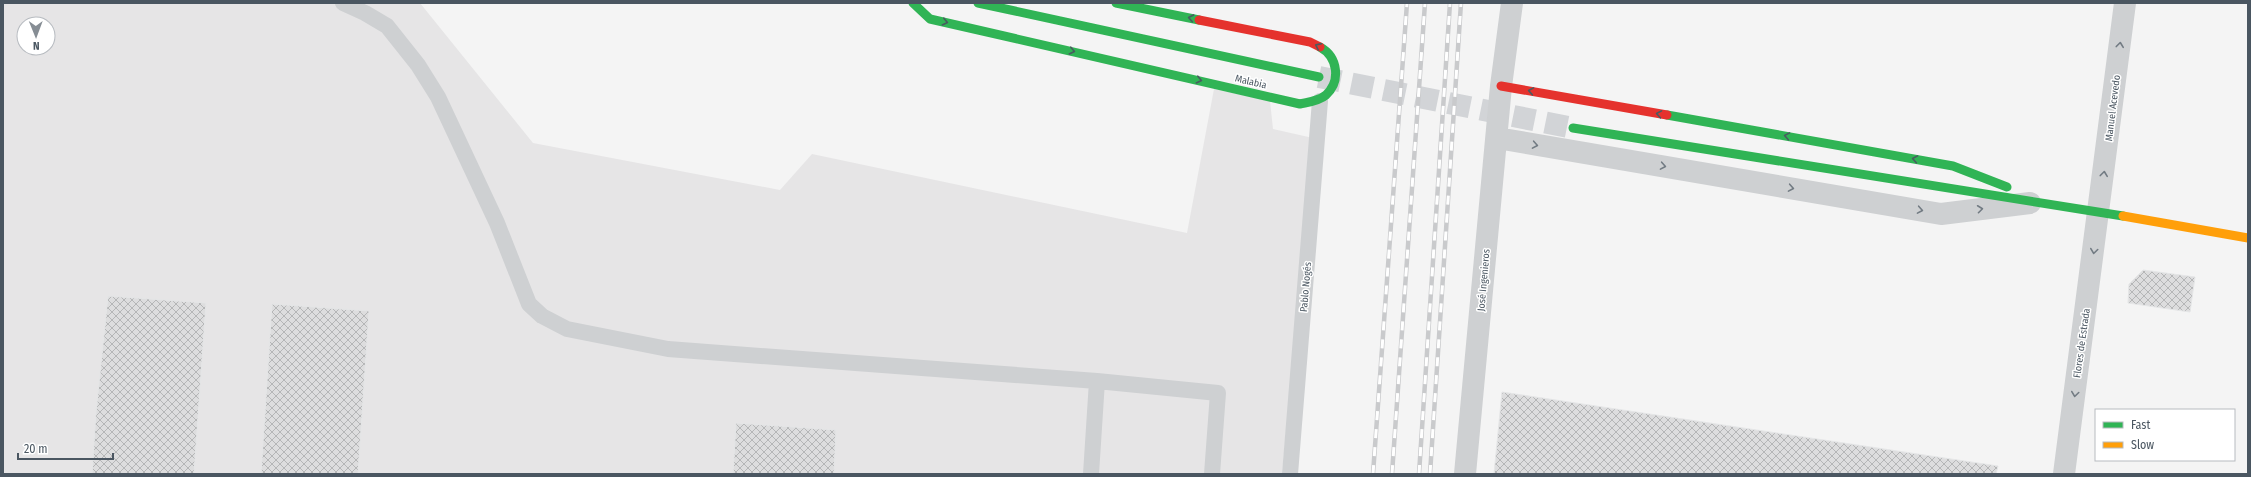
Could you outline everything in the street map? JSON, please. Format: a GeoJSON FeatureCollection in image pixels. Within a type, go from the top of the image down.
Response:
{"type":"FeatureCollection","features":[{"type":"Feature","properties":{"kind":"street","name":"Malabia"},"geometry":{"type":"LineString","coordinates":[[913,3],[930,19],[1300,104],[1320,101]]}},
{"type":"Feature","properties":{"kind":"street","name":"Malabia"},"geometry":{"type":"LineString","coordinates":[[978,3],[1319,76]]}},
{"type":"Feature","properties":{"kind":"street"},"geometry":{"type":"LineString","coordinates":[[1116,3],[1310,42],[1321,46],[1330,54],[1336,65],[1337,77],[1334,86],[1320,101]]}},
{"type":"Feature","properties":{"kind":"street","name":"José Ingenieros"},"geometry":{"type":"LineString","coordinates":[[1465,474],[1501,86],[1512,3]]}},
{"type":"Feature","properties":{"kind":"street","name":"Manuel Acevedo"},"geometry":{"type":"LineString","coordinates":[[2099,213],[2125,3]]}},
{"type":"Feature","properties":{"kind":"street"},"geometry":{"type":"LineString","coordinates":[[1501,86],[1953,166],[2043,202]]}},
{"type":"Feature","properties":{"kind":"street"},"geometry":{"type":"LineString","coordinates":[[1573,128],[2043,202],[2248,238]]}},
{"type":"Feature","properties":{"kind":"street"},"geometry":{"type":"LineString","coordinates":[[1497,138],[1941,214],[2043,202]]}},
{"type":"Feature","properties":{"kind":"street","name":"Flores de Estrada"},"geometry":{"type":"LineString","coordinates":[[2064,474],[2099,213]]}},
{"type":"Feature","properties":{"kind":"lane"},"geometry":{"type":"LineString","coordinates":[[343,3],[365,13],[387,26],[418,65],[438,97],[497,223],[529,304],[542,316],[567,329],[668,350],[1097,381],[1218,393],[1212,474]]}},
{"type":"Feature","properties":{"kind":"lane","name":"Pablo Nogés"},"geometry":{"type":"LineString","coordinates":[[1290,474],[1320,101]]}},
{"type":"Feature","properties":{"kind":"lane"},"geometry":{"type":"LineString","coordinates":[[1091,474],[1097,381]]}},
{"type":"Feature","properties":{"kind":"shaded area"},"geometry":{"type":"Polygon","coordinates":[[[3,3],[420,3],[533,143],[780,190],[812,154],[1187,233],[1214,89],[1270,101],[1273,129],[1313,138],[1282,474],[3,474],[3,3]]]}},
{"type":"Feature","properties":{"kind":"building"},"geometry":{"type":"Polygon","coordinates":[[[2143,270],[2195,277],[2190,312],[2128,303],[2129,284],[2143,270]]]}},
{"type":"Feature","properties":{"kind":"building"},"geometry":{"type":"Polygon","coordinates":[[[108,296],[206,303],[194,474],[92,474],[96,412],[108,296]]]}},
{"type":"Feature","properties":{"kind":"building"},"geometry":{"type":"Polygon","coordinates":[[[272,304],[369,311],[358,474],[261,474],[272,304]]]}},
{"type":"Feature","properties":{"kind":"building"},"geometry":{"type":"Polygon","coordinates":[[[1502,392],[1998,466],[1996,474],[1494,474],[1502,392]]]}},
{"type":"Feature","properties":{"kind":"building"},"geometry":{"type":"Polygon","coordinates":[[[736,423],[836,430],[834,474],[733,474],[736,423]]]}},
{"type":"Feature","properties":{"kind":"tunnel"},"geometry":{"type":"LineString","coordinates":[[1319,77],[1573,128]]}},
{"type":"Feature","properties":{"kind":"railway"},"geometry":{"type":"LineString","coordinates":[[1373,474],[1407,3]]}},
{"type":"Feature","properties":{"kind":"railway"},"geometry":{"type":"LineString","coordinates":[[1392,474],[1425,3]]}},
{"type":"Feature","properties":{"kind":"railway"},"geometry":{"type":"LineString","coordinates":[[1419,474],[1450,3]]}},
{"type":"Feature","properties":{"kind":"railway"},"geometry":{"type":"LineString","coordinates":[[1430,474],[1461,3]]}},
{"type":"Feature","properties":{"kind":"traffic: fast"},"geometry":{"type":"LineString","coordinates":[[913,3],[930,19],[1300,104],[1320,99],[1326,95],[1334,83],[1334,63],[1326,51],[1320,47]]}},
{"type":"Feature","properties":{"kind":"traffic: fast"},"geometry":{"type":"LineString","coordinates":[[978,3],[1319,77]]}},
{"type":"Feature","properties":{"kind":"traffic: fast"},"geometry":{"type":"LineString","coordinates":[[1116,3],[1199,20]]}},
{"type":"Feature","properties":{"kind":"traffic: fast"},"geometry":{"type":"LineString","coordinates":[[1667,115],[1953,166],[2007,187]]}},
{"type":"Feature","properties":{"kind":"traffic: fast"},"geometry":{"type":"LineString","coordinates":[[1573,128],[2123,216]]}},
{"type":"Feature","properties":{"kind":"traffic: slow"},"geometry":{"type":"LineString","coordinates":[[2123,216],[2248,238]]}},
{"type":"Feature","properties":{"kind":"traffic: jam"},"geometry":{"type":"LineString","coordinates":[[1199,20],[1310,42],[1320,47]]}},
{"type":"Feature","properties":{"kind":"traffic: jam"},"geometry":{"type":"LineString","coordinates":[[1501,86],[1667,115]]}}]}
